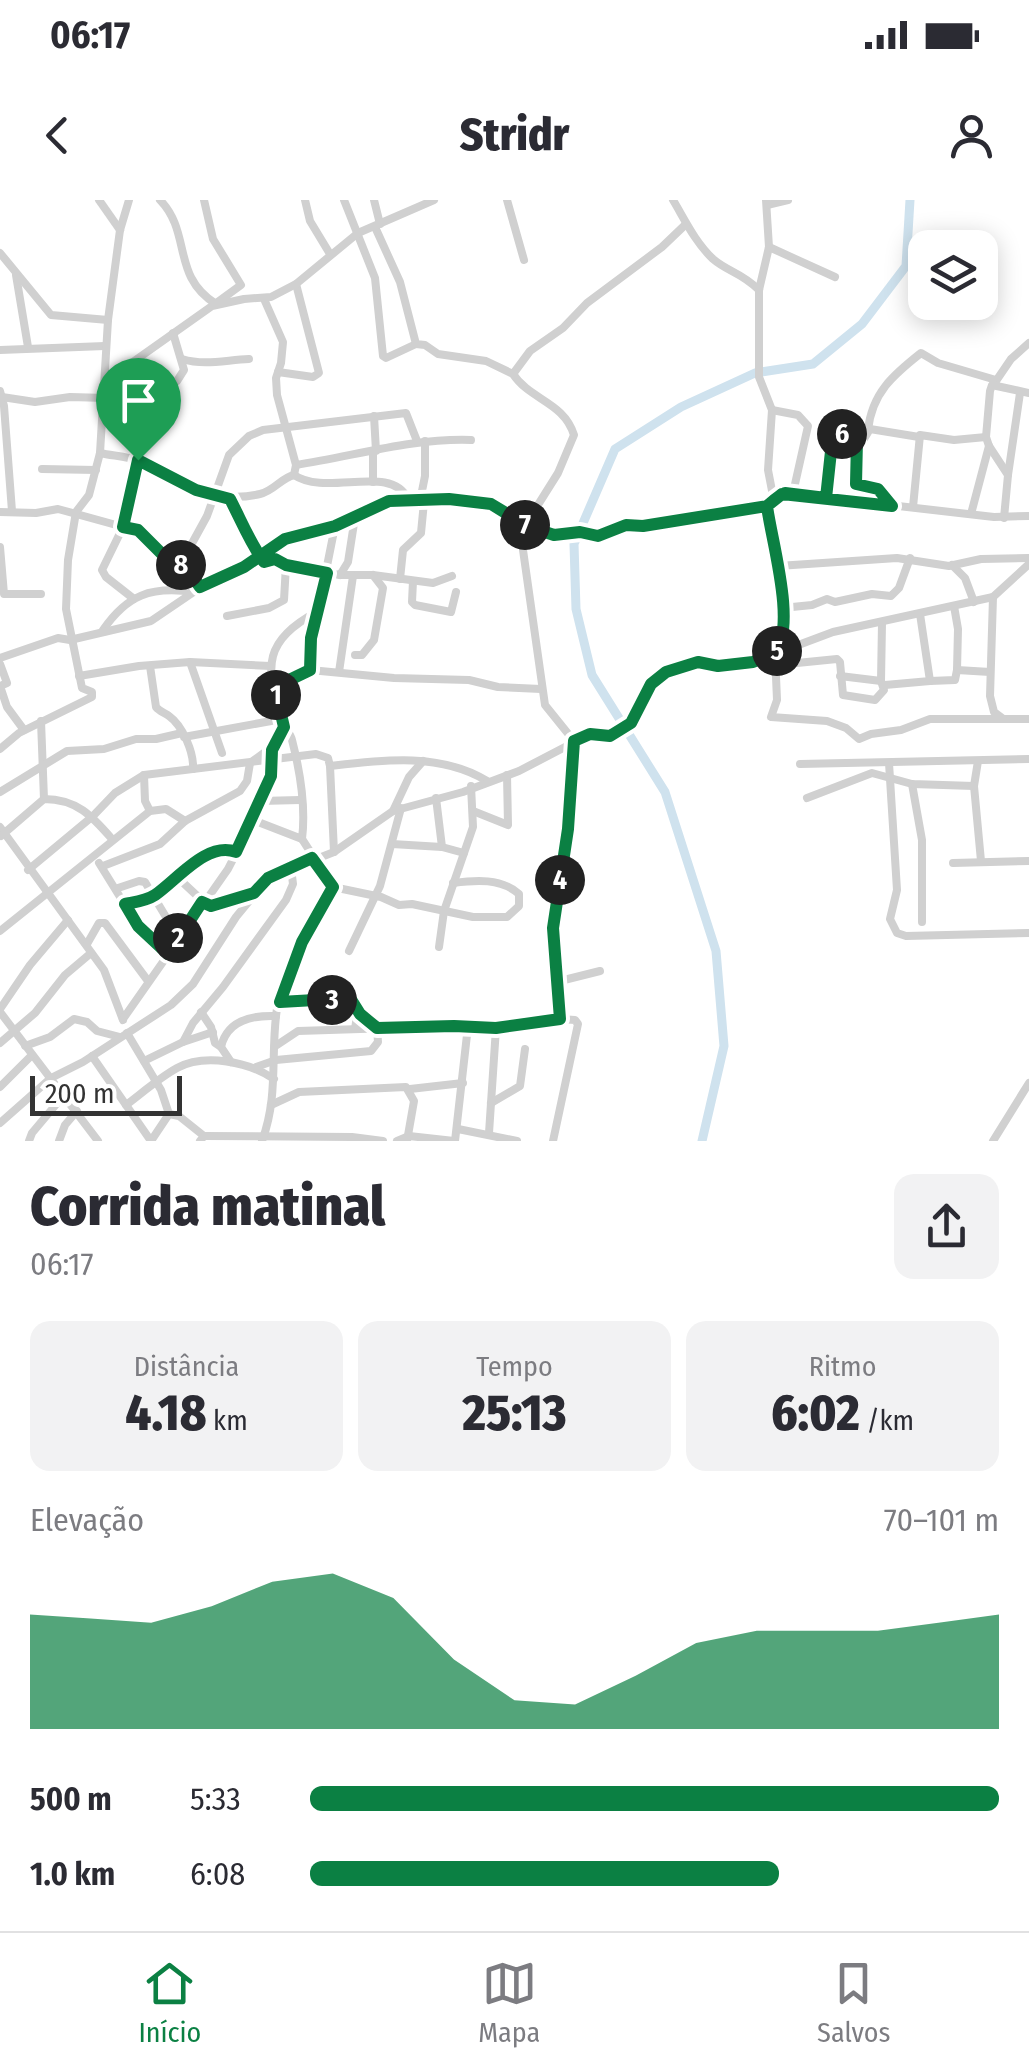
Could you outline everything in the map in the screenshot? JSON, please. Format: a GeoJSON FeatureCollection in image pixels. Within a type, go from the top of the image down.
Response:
{"type":"FeatureCollection","features":[{"type":"Feature","properties":{"kind":"street"},"geometry":{"type":"LineString","coordinates":[[99,200],[120,230]]}},
{"type":"Feature","properties":{"kind":"street"},"geometry":{"type":"LineString","coordinates":[[82,688],[70,640],[65,590],[76,512],[89,495],[100,453],[108,320],[120,230],[129,200]]}},
{"type":"Feature","properties":{"kind":"street"},"geometry":{"type":"LineString","coordinates":[[160,200],[174,219],[190,281],[214,305]]}},
{"type":"Feature","properties":{"kind":"street"},"geometry":{"type":"LineString","coordinates":[[106,380],[240,285],[213,239],[204,200]]}},
{"type":"Feature","properties":{"kind":"street"},"geometry":{"type":"LineString","coordinates":[[305,200],[310,221],[330,254]]}},
{"type":"Feature","properties":{"kind":"street"},"geometry":{"type":"LineString","coordinates":[[344,200],[375,278],[384,356],[416,344],[438,354],[486,361],[513,374],[522,388],[564,414],[574,435],[558,473],[527,526],[523,558],[545,704],[574,741],[568,829],[554,914],[560,1019]]}},
{"type":"Feature","properties":{"kind":"street"},"geometry":{"type":"LineString","coordinates":[[374,200],[378,226],[400,282],[416,344]]}},
{"type":"Feature","properties":{"kind":"street"},"geometry":{"type":"LineString","coordinates":[[404,200],[408,213]]}},
{"type":"Feature","properties":{"kind":"street"},"geometry":{"type":"LineString","coordinates":[[214,305],[264,299],[296,284],[358,233],[434,200]]}},
{"type":"Feature","properties":{"kind":"street"},"geometry":{"type":"LineString","coordinates":[[507,200],[524,260]]}},
{"type":"Feature","properties":{"kind":"street"},"geometry":{"type":"LineString","coordinates":[[672,200],[685,225],[713,259],[742,274],[758,290]]}},
{"type":"Feature","properties":{"kind":"street"},"geometry":{"type":"LineString","coordinates":[[788,200],[766,203],[769,247],[758,290],[759,377],[772,410],[768,470],[782,608],[780,646],[775,653],[777,700],[771,717],[827,721],[846,728],[855,738],[901,730],[930,719],[1029,719]]}},
{"type":"Feature","properties":{"kind":"street"},"geometry":{"type":"LineString","coordinates":[[513,374],[530,351],[564,328],[587,303],[685,225]]}},
{"type":"Feature","properties":{"kind":"street"},"geometry":{"type":"LineString","coordinates":[[769,247],[835,277]]}},
{"type":"Feature","properties":{"kind":"street"},"geometry":{"type":"LineString","coordinates":[[0,253],[51,315],[108,320]]}},
{"type":"Feature","properties":{"kind":"street"},"geometry":{"type":"LineString","coordinates":[[15,271],[28,347]]}},
{"type":"Feature","properties":{"kind":"street"},"geometry":{"type":"LineString","coordinates":[[278,372],[313,377],[319,373],[296,284]]}},
{"type":"Feature","properties":{"kind":"street"},"geometry":{"type":"LineString","coordinates":[[264,299],[283,342],[278,395],[296,464],[294,475]]}},
{"type":"Feature","properties":{"kind":"street"},"geometry":{"type":"LineString","coordinates":[[134,599],[102,570],[123,527],[149,414],[147,394],[177,380],[184,370],[173,333]]}},
{"type":"Feature","properties":{"kind":"street"},"geometry":{"type":"LineString","coordinates":[[971,514],[988,441],[994,382],[1029,343]]}},
{"type":"Feature","properties":{"kind":"street"},"geometry":{"type":"LineString","coordinates":[[0,350],[106,346]]}},
{"type":"Feature","properties":{"kind":"street"},"geometry":{"type":"LineString","coordinates":[[826,498],[834,437],[840,434],[857,440],[864,438],[881,390],[896,372],[921,354],[938,364],[1025,393],[1008,475],[1004,518]]}},
{"type":"Feature","properties":{"kind":"street"},"geometry":{"type":"LineString","coordinates":[[182,358],[205,364],[248,360]]}},
{"type":"Feature","properties":{"kind":"street"},"geometry":{"type":"LineString","coordinates":[[12,510],[4,399],[44,402],[70,397],[106,398]]}},
{"type":"Feature","properties":{"kind":"street"},"geometry":{"type":"LineString","coordinates":[[772,410],[798,415],[808,426],[793,493]]}},
{"type":"Feature","properties":{"kind":"street"},"geometry":{"type":"LineString","coordinates":[[186,567],[190,548],[235,447],[256,432],[406,413],[421,441],[425,476],[421,533],[403,550],[395,578],[383,588],[373,643],[362,655],[355,655]]}},
{"type":"Feature","properties":{"kind":"street"},"geometry":{"type":"LineString","coordinates":[[372,482],[374,416]]}},
{"type":"Feature","properties":{"kind":"street"},"geometry":{"type":"LineString","coordinates":[[868,430],[988,441]]}},
{"type":"Feature","properties":{"kind":"street"},"geometry":{"type":"LineString","coordinates":[[912,507],[919,437]]}},
{"type":"Feature","properties":{"kind":"street"},"geometry":{"type":"LineString","coordinates":[[296,464],[421,441],[471,440]]}},
{"type":"Feature","properties":{"kind":"street"},"geometry":{"type":"LineString","coordinates":[[857,440],[856,484],[878,489],[892,506]]}},
{"type":"Feature","properties":{"kind":"street"},"geometry":{"type":"LineString","coordinates":[[988,441],[1008,475]]}},
{"type":"Feature","properties":{"kind":"street"},"geometry":{"type":"LineString","coordinates":[[100,453],[138,460],[214,496],[230,499],[268,492],[294,475],[306,482],[394,483],[408,499]]}},
{"type":"Feature","properties":{"kind":"street"},"geometry":{"type":"LineString","coordinates":[[42,469],[96,470]]}},
{"type":"Feature","properties":{"kind":"street"},"geometry":{"type":"LineString","coordinates":[[0,485],[10,484]]}},
{"type":"Feature","properties":{"kind":"street"},"geometry":{"type":"LineString","coordinates":[[24,730],[8,707],[0,686],[7,682],[0,661],[58,638],[70,640],[150,621],[196,589],[260,558],[285,539],[335,526],[379,504],[449,499],[491,504],[527,526],[554,535],[580,532],[598,536],[626,525],[643,526],[770,503],[782,494],[793,493],[1004,518],[1029,516]]}},
{"type":"Feature","properties":{"kind":"street"},"geometry":{"type":"LineString","coordinates":[[230,499],[264,562],[275,559],[286,565],[340,576],[373,575],[437,582],[452,576]]}},
{"type":"Feature","properties":{"kind":"street"},"geometry":{"type":"LineString","coordinates":[[0,512],[76,512],[138,530],[161,553],[186,567],[196,589]]}},
{"type":"Feature","properties":{"kind":"street"},"geometry":{"type":"LineString","coordinates":[[340,576],[348,562],[354,517]]}},
{"type":"Feature","properties":{"kind":"street"},"geometry":{"type":"LineString","coordinates":[[310,670],[311,638],[335,526]]}},
{"type":"Feature","properties":{"kind":"street"},"geometry":{"type":"LineString","coordinates":[[0,547],[4,594],[41,594]]}},
{"type":"Feature","properties":{"kind":"street"},"geometry":{"type":"LineString","coordinates":[[778,566],[834,564],[850,559],[910,558],[952,565],[982,559],[1029,561]]}},
{"type":"Feature","properties":{"kind":"street"},"geometry":{"type":"LineString","coordinates":[[782,608],[872,594],[891,596],[899,588],[910,558]]}},
{"type":"Feature","properties":{"kind":"street"},"geometry":{"type":"LineString","coordinates":[[0,1123],[51,1078],[163,1012],[192,984],[241,910],[268,878],[334,852],[397,809],[463,792],[507,775],[590,734],[610,736],[631,723],[651,684],[666,672],[698,662],[718,666],[753,662],[834,632],[992,597],[1029,561]]}},
{"type":"Feature","properties":{"kind":"street"},"geometry":{"type":"LineString","coordinates":[[227,616],[269,608],[284,600],[286,565]]}},
{"type":"Feature","properties":{"kind":"street"},"geometry":{"type":"LineString","coordinates":[[952,565],[965,578],[974,602]]}},
{"type":"Feature","properties":{"kind":"street"},"geometry":{"type":"LineString","coordinates":[[373,575],[383,588]]}},
{"type":"Feature","properties":{"kind":"street"},"geometry":{"type":"LineString","coordinates":[[339,672],[354,576]]}},
{"type":"Feature","properties":{"kind":"street"},"geometry":{"type":"LineString","coordinates":[[412,581],[415,606],[451,612],[456,592]]}},
{"type":"Feature","properties":{"kind":"street"},"geometry":{"type":"LineString","coordinates":[[102,631],[114,614],[134,599],[169,588],[196,589]]}},
{"type":"Feature","properties":{"kind":"street"},"geometry":{"type":"LineString","coordinates":[[992,597],[992,708],[1002,719]]}},
{"type":"Feature","properties":{"kind":"street"},"geometry":{"type":"LineString","coordinates":[[840,676],[883,683],[955,680],[958,629],[954,606]]}},
{"type":"Feature","properties":{"kind":"street"},"geometry":{"type":"LineString","coordinates":[[318,611],[289,632],[272,654],[270,666],[301,783],[302,839],[333,887],[399,905],[502,918],[519,906],[520,894],[507,886],[482,881],[452,883]]}},
{"type":"Feature","properties":{"kind":"street"},"geometry":{"type":"LineString","coordinates":[[920,614],[930,681]]}},
{"type":"Feature","properties":{"kind":"street"},"geometry":{"type":"LineString","coordinates":[[777,664],[837,660],[843,694],[848,698],[875,700],[883,694],[882,623]]}},
{"type":"Feature","properties":{"kind":"street"},"geometry":{"type":"LineString","coordinates":[[79,676],[190,662],[270,666]]}},
{"type":"Feature","properties":{"kind":"street"},"geometry":{"type":"LineString","coordinates":[[190,662],[223,766]]}},
{"type":"Feature","properties":{"kind":"street"},"geometry":{"type":"LineString","coordinates":[[150,666],[156,707],[170,717],[183,735],[194,760],[193,769]]}},
{"type":"Feature","properties":{"kind":"street"},"geometry":{"type":"LineString","coordinates":[[276,693],[283,683],[310,670],[469,680],[498,687],[542,689]]}},
{"type":"Feature","properties":{"kind":"street"},"geometry":{"type":"LineString","coordinates":[[957,670],[990,672]]}},
{"type":"Feature","properties":{"kind":"street"},"geometry":{"type":"LineString","coordinates":[[82,688],[90,676]]}},
{"type":"Feature","properties":{"kind":"street"},"geometry":{"type":"LineString","coordinates":[[272,682],[283,683]]}},
{"type":"Feature","properties":{"kind":"street"},"geometry":{"type":"LineString","coordinates":[[0,750],[24,730],[89,700],[92,692],[82,688]]}},
{"type":"Feature","properties":{"kind":"street"},"geometry":{"type":"LineString","coordinates":[[41,722],[44,799]]}},
{"type":"Feature","properties":{"kind":"street"},"geometry":{"type":"LineString","coordinates":[[0,792],[67,750],[92,750],[136,739],[283,723]]}},
{"type":"Feature","properties":{"kind":"street"},"geometry":{"type":"LineString","coordinates":[[123,1019],[236,852],[271,776],[274,746],[283,723]]}},
{"type":"Feature","properties":{"kind":"street"},"geometry":{"type":"LineString","coordinates":[[103,866],[160,844],[186,821],[240,791],[250,763],[274,746]]}},
{"type":"Feature","properties":{"kind":"street"},"geometry":{"type":"LineString","coordinates":[[222,753],[236,762]]}},
{"type":"Feature","properties":{"kind":"street"},"geometry":{"type":"LineString","coordinates":[[28,870],[115,793],[144,774],[294,756],[328,758],[334,852]]}},
{"type":"Feature","properties":{"kind":"street"},"geometry":{"type":"LineString","coordinates":[[330,766],[386,758],[424,761],[487,781]]}},
{"type":"Feature","properties":{"kind":"street"},"geometry":{"type":"LineString","coordinates":[[800,764],[1029,759]]}},
{"type":"Feature","properties":{"kind":"street"},"geometry":{"type":"LineString","coordinates":[[349,951],[392,844],[397,809],[409,777],[424,761]]}},
{"type":"Feature","properties":{"kind":"street"},"geometry":{"type":"LineString","coordinates":[[978,761],[974,786],[981,861]]}},
{"type":"Feature","properties":{"kind":"street"},"geometry":{"type":"LineString","coordinates":[[807,798],[889,764]]}},
{"type":"Feature","properties":{"kind":"street"},"geometry":{"type":"LineString","coordinates":[[889,764],[896,890],[890,918],[897,933],[1029,934]]}},
{"type":"Feature","properties":{"kind":"street"},"geometry":{"type":"LineString","coordinates":[[438,947],[452,883],[473,827],[472,787],[467,772]]}},
{"type":"Feature","properties":{"kind":"street"},"geometry":{"type":"LineString","coordinates":[[872,773],[912,784],[974,786]]}},
{"type":"Feature","properties":{"kind":"street"},"geometry":{"type":"LineString","coordinates":[[144,774],[145,802],[150,812]]}},
{"type":"Feature","properties":{"kind":"street"},"geometry":{"type":"LineString","coordinates":[[473,811],[508,826],[507,775]]}},
{"type":"Feature","properties":{"kind":"street"},"geometry":{"type":"LineString","coordinates":[[912,784],[922,840],[922,922]]}},
{"type":"Feature","properties":{"kind":"street"},"geometry":{"type":"LineString","coordinates":[[436,798],[442,847]]}},
{"type":"Feature","properties":{"kind":"street"},"geometry":{"type":"LineString","coordinates":[[112,839],[92,816],[71,802],[44,799],[1,832],[110,982],[123,1019],[124,1036],[144,1061],[169,1114],[184,1120],[200,1139],[352,1137],[383,1141]]}},
{"type":"Feature","properties":{"kind":"street"},"geometry":{"type":"LineString","coordinates":[[260,801],[300,800]]}},
{"type":"Feature","properties":{"kind":"street"},"geometry":{"type":"LineString","coordinates":[[0,931],[150,812],[166,809],[186,821]]}},
{"type":"Feature","properties":{"kind":"street"},"geometry":{"type":"LineString","coordinates":[[253,820],[302,839]]}},
{"type":"Feature","properties":{"kind":"street"},"geometry":{"type":"LineString","coordinates":[[392,844],[464,852]]}},
{"type":"Feature","properties":{"kind":"street"},"geometry":{"type":"LineString","coordinates":[[125,904],[154,896],[177,876],[218,851],[236,852]]}},
{"type":"Feature","properties":{"kind":"street"},"geometry":{"type":"LineString","coordinates":[[92,857],[118,888],[138,926],[168,954]]}},
{"type":"Feature","properties":{"kind":"street"},"geometry":{"type":"LineString","coordinates":[[953,863],[1029,861]]}},
{"type":"Feature","properties":{"kind":"street"},"geometry":{"type":"LineString","coordinates":[[183,1042],[286,900],[293,884],[291,868]]}},
{"type":"Feature","properties":{"kind":"street"},"geometry":{"type":"LineString","coordinates":[[177,876],[211,906],[254,893]]}},
{"type":"Feature","properties":{"kind":"street"},"geometry":{"type":"LineString","coordinates":[[118,888],[141,881],[178,937]]}},
{"type":"Feature","properties":{"kind":"street"},"geometry":{"type":"LineString","coordinates":[[262,1138],[271,1106],[276,1016],[302,942],[333,887]]}},
{"type":"Feature","properties":{"kind":"street"},"geometry":{"type":"LineString","coordinates":[[231,901],[241,910]]}},
{"type":"Feature","properties":{"kind":"street"},"geometry":{"type":"LineString","coordinates":[[68,920],[44,946],[0,1010],[98,1141]]}},
{"type":"Feature","properties":{"kind":"street"},"geometry":{"type":"LineString","coordinates":[[0,1043],[35,1013],[89,948],[99,923],[104,922],[148,980]]}},
{"type":"Feature","properties":{"kind":"street"},"geometry":{"type":"LineString","coordinates":[[556,982],[600,971]]}},
{"type":"Feature","properties":{"kind":"street"},"geometry":{"type":"LineString","coordinates":[[256,1067],[276,1060],[367,1052],[377,1045],[377,1028],[350,998],[280,1002]]}},
{"type":"Feature","properties":{"kind":"street"},"geometry":{"type":"LineString","coordinates":[[355,1028],[358,1010]]}},
{"type":"Feature","properties":{"kind":"street"},"geometry":{"type":"LineString","coordinates":[[202,1012],[231,1062]]}},
{"type":"Feature","properties":{"kind":"street"},"geometry":{"type":"LineString","coordinates":[[199,1062],[238,1021],[276,1016]]}},
{"type":"Feature","properties":{"kind":"street"},"geometry":{"type":"LineString","coordinates":[[25,1046],[50,1037],[74,1019],[87,1022],[96,1031],[124,1036]]}},
{"type":"Feature","properties":{"kind":"street"},"geometry":{"type":"LineString","coordinates":[[277,1045],[298,1031],[496,1028],[575,1020],[578,1024],[553,1141]]}},
{"type":"Feature","properties":{"kind":"street"},"geometry":{"type":"LineString","coordinates":[[397,1141],[455,1141],[468,1026]]}},
{"type":"Feature","properties":{"kind":"street"},"geometry":{"type":"LineString","coordinates":[[489,1133],[496,1028]]}},
{"type":"Feature","properties":{"kind":"street"},"geometry":{"type":"LineString","coordinates":[[144,1061],[213,1032]]}},
{"type":"Feature","properties":{"kind":"street"},"geometry":{"type":"LineString","coordinates":[[491,1103],[520,1086],[525,1049]]}},
{"type":"Feature","properties":{"kind":"street"},"geometry":{"type":"LineString","coordinates":[[0,1087],[32,1055]]}},
{"type":"Feature","properties":{"kind":"street"},"geometry":{"type":"LineString","coordinates":[[92,1056],[151,1141],[169,1114]]}},
{"type":"Feature","properties":{"kind":"street"},"geometry":{"type":"LineString","coordinates":[[83,1062],[99,1066]]}},
{"type":"Feature","properties":{"kind":"street"},"geometry":{"type":"LineString","coordinates":[[126,1105],[182,1066],[199,1062],[256,1067],[274,1079]]}},
{"type":"Feature","properties":{"kind":"street"},"geometry":{"type":"LineString","coordinates":[[271,1106],[301,1092],[401,1086],[410,1090],[463,1083]]}},
{"type":"Feature","properties":{"kind":"street"},"geometry":{"type":"LineString","coordinates":[[993,1141],[1029,1084]]}},
{"type":"Feature","properties":{"kind":"street"},"geometry":{"type":"LineString","coordinates":[[408,1139],[414,1100],[410,1090]]}},
{"type":"Feature","properties":{"kind":"street"},"geometry":{"type":"LineString","coordinates":[[28,1141],[64,1095]]}},
{"type":"Feature","properties":{"kind":"street"},"geometry":{"type":"LineString","coordinates":[[59,1141],[64,1125],[78,1111]]}},
{"type":"Feature","properties":{"kind":"street"},"geometry":{"type":"LineString","coordinates":[[458,1129],[517,1141]]}},
{"type":"Feature","properties":{"kind":"waterway"},"geometry":{"type":"LineString","coordinates":[[702,1141],[724,1046],[716,951],[665,792],[592,675],[576,609],[574,544],[615,449],[681,407],[755,373],[813,364],[862,324],[906,266],[910,200]]}},
{"type":"Feature","properties":{"kind":"route"},"geometry":{"type":"LineString","coordinates":[[138,460],[123,527],[145,535],[161,553],[186,567],[200,587],[260,558],[285,539],[346,522],[389,501],[449,499],[491,504],[542,532],[594,536],[626,525],[643,526],[767,506],[774,500],[782,494],[785,493],[826,498],[832,442],[840,434],[857,440],[856,484],[875,487],[892,506],[782,494],[767,506],[782,587],[782,636],[775,653],[753,662],[718,666],[698,662],[666,672],[651,684],[631,723],[610,736],[590,734],[574,741],[572,799],[553,928],[560,1019],[496,1028],[377,1028],[360,1014],[350,998],[280,1002],[302,942],[333,887],[312,858],[268,878],[254,893],[211,906],[202,902],[168,954],[138,926],[125,904],[153,896],[191,865],[218,851],[236,852],[271,776],[272,750],[284,727],[276,693],[283,683],[310,670],[311,638],[327,573],[275,559],[264,562],[260,558],[230,499],[196,490],[138,460]]}}]}
